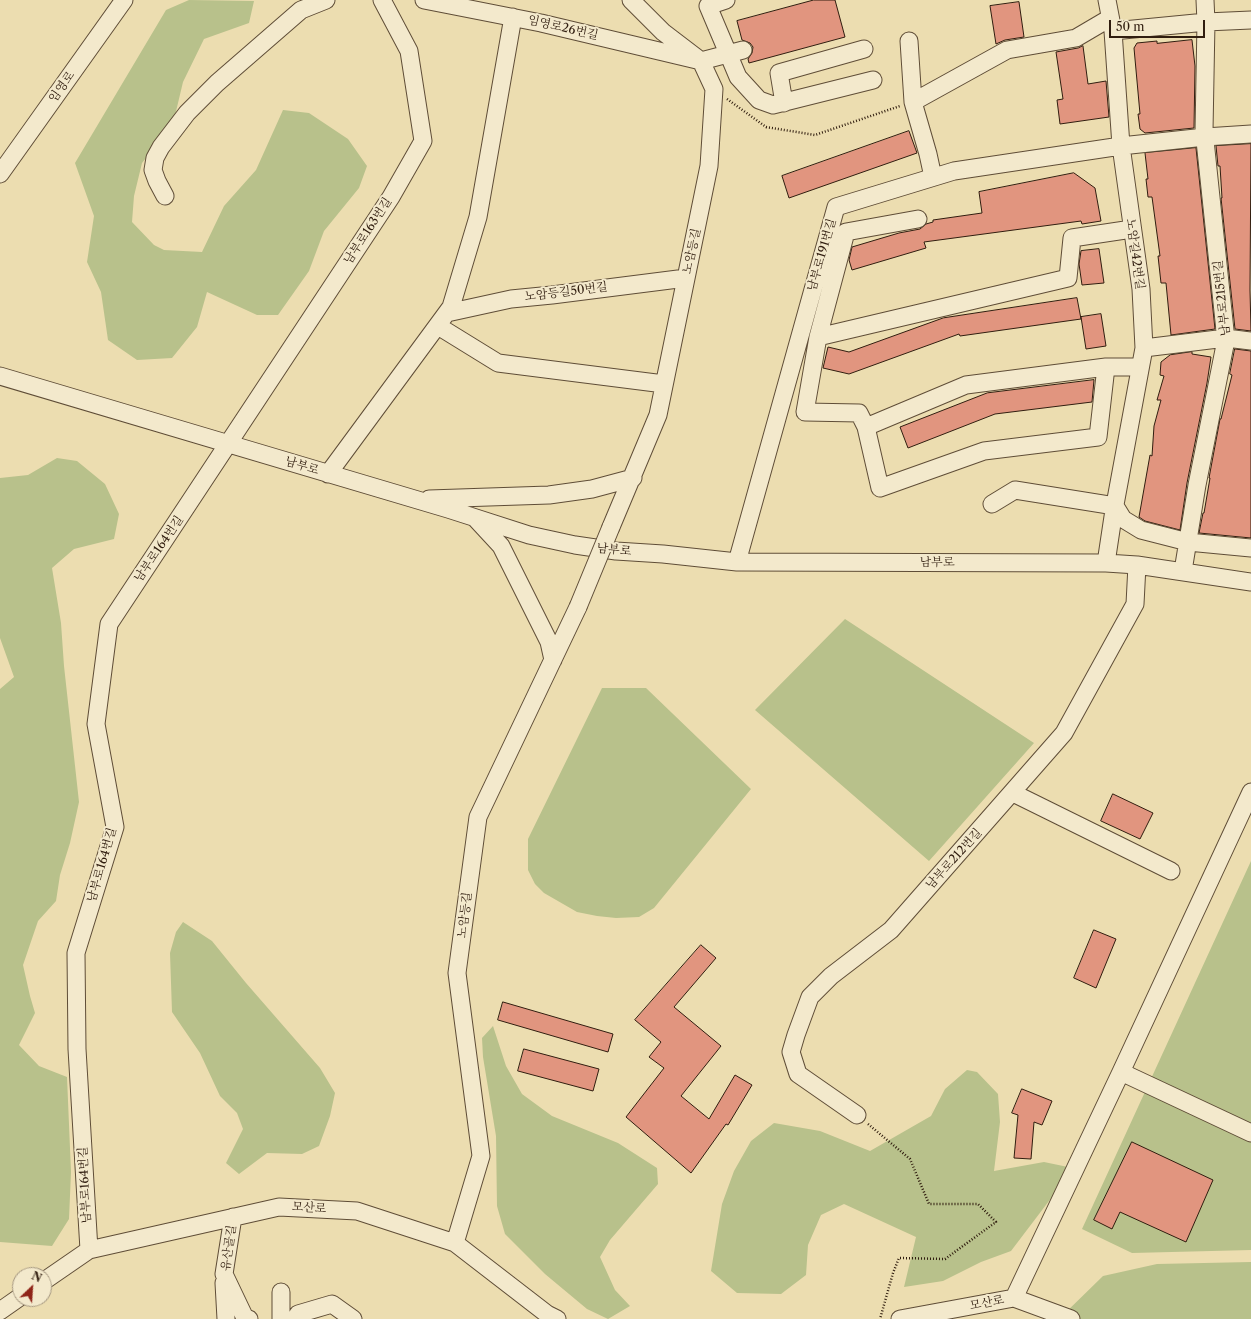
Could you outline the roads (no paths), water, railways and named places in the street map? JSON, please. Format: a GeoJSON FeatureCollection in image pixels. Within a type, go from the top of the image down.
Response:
{"type":"FeatureCollection","features":[{"type":"Feature","properties":{"kind":"street","name":"임영로"},"geometry":{"type":"LineString","coordinates":[[0,174],[124,0]]}},
{"type":"Feature","properties":{"kind":"street"},"geometry":{"type":"LineString","coordinates":[[166,196],[156,182],[153,170],[155,158],[161,147],[187,112],[217,83],[301,10],[326,0]]}},
{"type":"Feature","properties":{"kind":"street","name":"남부로163번길"},"geometry":{"type":"LineString","coordinates":[[229,444],[391,197],[423,141],[408,50],[382,0]]}},
{"type":"Feature","properties":{"kind":"street","name":"임영로26번길"},"geometry":{"type":"LineString","coordinates":[[424,0],[541,22],[701,61]]}},
{"type":"Feature","properties":{"kind":"street","name":"노암등길"},"geometry":{"type":"LineString","coordinates":[[456,1242],[480,1156],[457,973],[478,817],[578,607],[658,416],[710,166],[714,89],[701,61],[663,32],[631,0]]}},
{"type":"Feature","properties":{"kind":"street"},"geometry":{"type":"LineString","coordinates":[[726,0],[708,6],[736,52],[738,77],[759,100],[774,105],[873,80]]}},
{"type":"Feature","properties":{"kind":"street","name":"노암길42번길"},"geometry":{"type":"LineString","coordinates":[[1106,563],[1144,348],[1140,289],[1121,146],[1111,24],[1107,0]]}},
{"type":"Feature","properties":{"kind":"street","name":"남부로215번길"},"geometry":{"type":"LineString","coordinates":[[1183,571],[1197,485],[1226,338],[1205,137],[1205,0]]}},
{"type":"Feature","properties":{"kind":"street"},"geometry":{"type":"LineString","coordinates":[[328,474],[451,307],[478,217],[513,17]]}},
{"type":"Feature","properties":{"kind":"street"},"geometry":{"type":"LineString","coordinates":[[913,102],[1007,50],[1076,38],[1111,24],[1251,20]]}},
{"type":"Feature","properties":{"kind":"street"},"geometry":{"type":"LineString","coordinates":[[909,41],[913,102],[928,154],[932,177]]}},
{"type":"Feature","properties":{"kind":"street"},"geometry":{"type":"LineString","coordinates":[[784,103],[779,73],[864,49]]}},
{"type":"Feature","properties":{"kind":"street"},"geometry":{"type":"LineString","coordinates":[[701,61],[736,52]]}},
{"type":"Feature","properties":{"kind":"street","name":"남부로191번길"},"geometry":{"type":"LineString","coordinates":[[737,562],[836,207],[954,171],[1121,146],[1205,137],[1251,134]]}},
{"type":"Feature","properties":{"kind":"street"},"geometry":{"type":"LineString","coordinates":[[918,219],[846,232],[818,337],[805,412],[859,413],[866,427],[880,488],[984,451],[1098,437],[1106,367]]}},
{"type":"Feature","properties":{"kind":"street"},"geometry":{"type":"LineString","coordinates":[[818,337],[1068,278],[1072,238],[1132,229]]}},
{"type":"Feature","properties":{"kind":"street","name":"노암등길50번길"},"geometry":{"type":"LineString","coordinates":[[442,320],[511,299],[686,278]]}},
{"type":"Feature","properties":{"kind":"street"},"geometry":{"type":"LineString","coordinates":[[442,320],[498,363],[664,384]]}},
{"type":"Feature","properties":{"kind":"street"},"geometry":{"type":"LineString","coordinates":[[1144,348],[1226,338],[1251,341]]}},
{"type":"Feature","properties":{"kind":"street"},"geometry":{"type":"LineString","coordinates":[[866,427],[966,385],[1106,367],[1140,367]]}},
{"type":"Feature","properties":{"kind":"street","name":"남부로"},"geometry":{"type":"LineString","coordinates":[[0,376],[476,518],[529,536],[575,545],[616,551],[737,562],[1106,563],[1137,565],[1183,571],[1251,582]]}},
{"type":"Feature","properties":{"kind":"street","name":"남부로164번길"},"geometry":{"type":"LineString","coordinates":[[89,1250],[77,1049],[76,953],[115,827],[96,724],[109,624],[229,444]]}},
{"type":"Feature","properties":{"kind":"street"},"geometry":{"type":"LineString","coordinates":[[413,499],[549,495],[592,489],[633,478]]}},
{"type":"Feature","properties":{"kind":"street"},"geometry":{"type":"LineString","coordinates":[[992,504],[1015,490],[1115,506],[1123,518],[1141,530],[1188,542],[1251,548]]}},
{"type":"Feature","properties":{"kind":"street"},"geometry":{"type":"LineString","coordinates":[[476,518],[501,546],[549,642],[553,660]]}},
{"type":"Feature","properties":{"kind":"street","name":"남부로212번길"},"geometry":{"type":"LineString","coordinates":[[856,1115],[798,1074],[791,1052],[810,997],[831,976],[891,930],[1013,793],[1064,733],[1135,604],[1137,565]]}},
{"type":"Feature","properties":{"kind":"street"},"geometry":{"type":"LineString","coordinates":[[1014,1298],[1122,1072],[1251,792]]}},
{"type":"Feature","properties":{"kind":"street"},"geometry":{"type":"LineString","coordinates":[[1013,793],[1171,871]]}},
{"type":"Feature","properties":{"kind":"street"},"geometry":{"type":"LineString","coordinates":[[1122,1072],[1251,1133]]}},
{"type":"Feature","properties":{"kind":"street","name":"모산로"},"geometry":{"type":"LineString","coordinates":[[52,1275],[89,1250],[279,1207],[357,1211],[456,1242],[547,1314],[557,1319]]}},
{"type":"Feature","properties":{"kind":"street","name":"유산골길"},"geometry":{"type":"LineString","coordinates":[[233,1217],[224,1274],[245,1318],[249,1319]]}},
{"type":"Feature","properties":{"kind":"street"},"geometry":{"type":"LineString","coordinates":[[224,1274],[226,1319]]}},
{"type":"Feature","properties":{"kind":"street"},"geometry":{"type":"LineString","coordinates":[[281,1292],[281,1319]]}},
{"type":"Feature","properties":{"kind":"street","name":"모산로"},"geometry":{"type":"LineString","coordinates":[[900,1319],[1014,1298],[1071,1319]]}},
{"type":"Feature","properties":{"kind":"street"},"geometry":{"type":"LineString","coordinates":[[0,1311],[12,1303]]}},
{"type":"Feature","properties":{"kind":"street"},"geometry":{"type":"LineString","coordinates":[[295,1319],[298,1314],[332,1304],[352,1319]]}}]}
